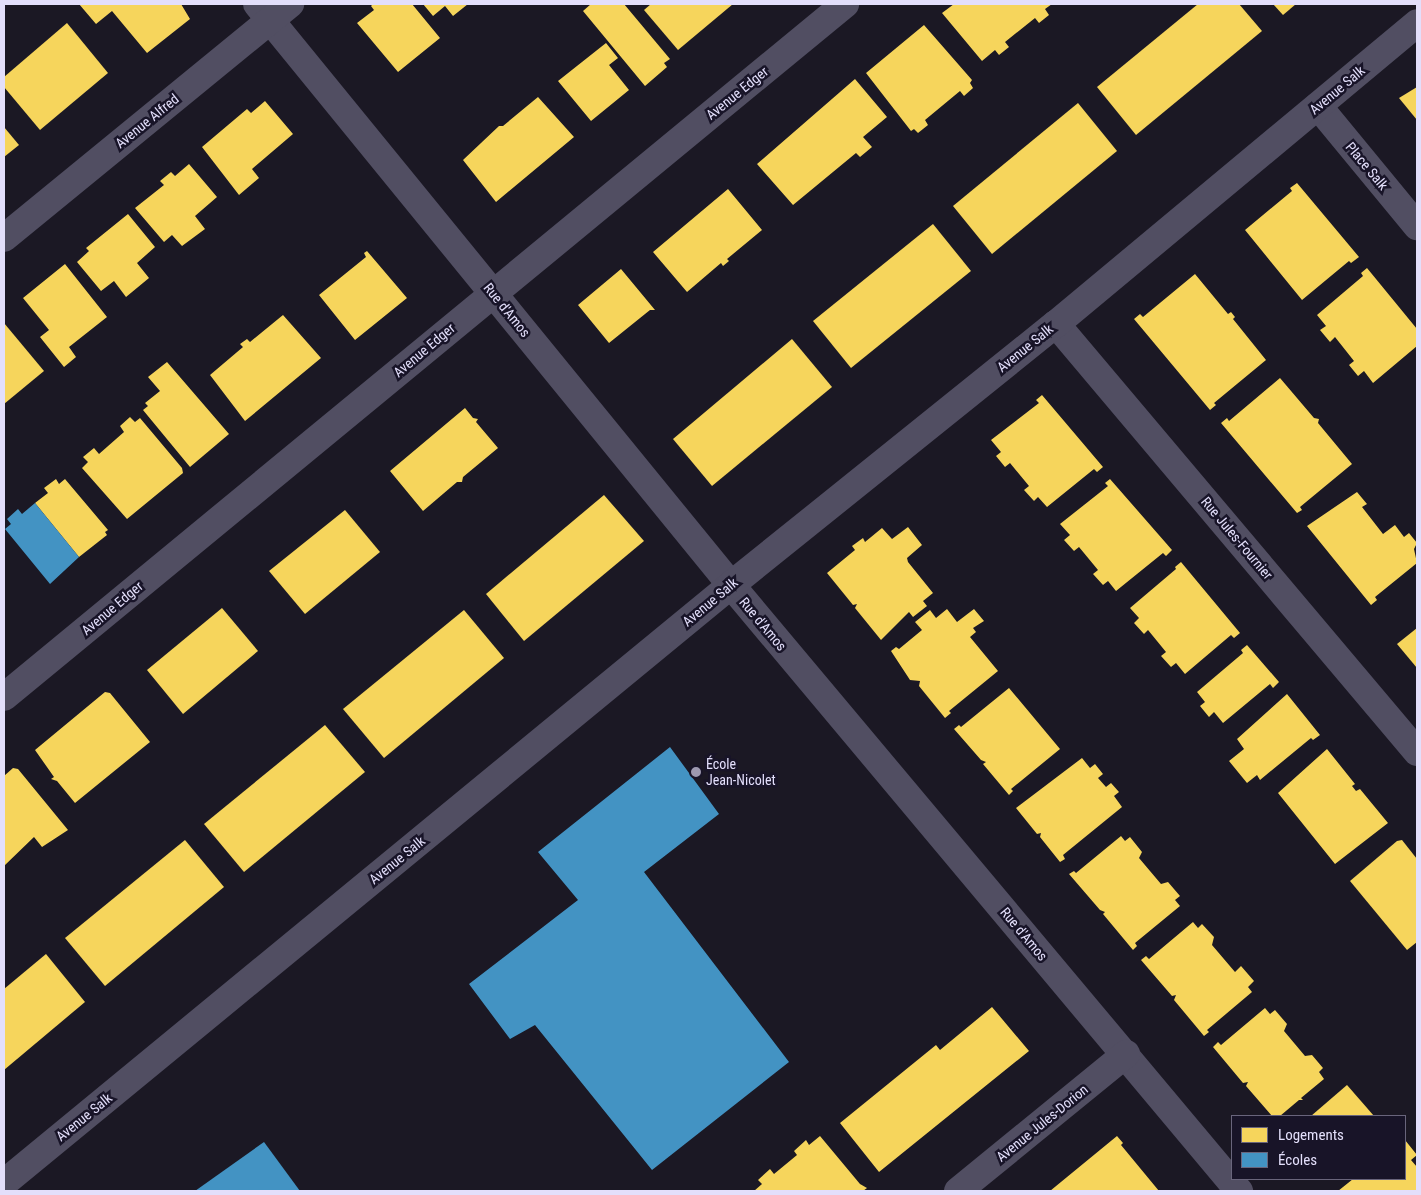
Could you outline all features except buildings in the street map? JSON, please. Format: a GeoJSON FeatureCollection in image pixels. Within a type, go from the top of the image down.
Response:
{"type":"FeatureCollection","features":[{"type":"Feature","properties":{"kind":"street","name":"Avenue Edger"},"geometry":{"type":"LineString","coordinates":[[4,697],[845,4]]}},
{"type":"Feature","properties":{"kind":"street","name":"Rue d'Amos"},"geometry":{"type":"LineString","coordinates":[[272,9],[494,293],[731,585],[1126,1054],[1238,1191]]}},
{"type":"Feature","properties":{"kind":"street","name":"Avenue Alfred"},"geometry":{"type":"LineString","coordinates":[[4,238],[272,9]]}},
{"type":"Feature","properties":{"kind":"street","name":"Avenue Salk"},"geometry":{"type":"LineString","coordinates":[[4,1183],[731,585],[1056,324],[1417,23]]}},
{"type":"Feature","properties":{"kind":"street","name":"Place Salk"},"geometry":{"type":"LineString","coordinates":[[1318,106],[1417,226]]}},
{"type":"Feature","properties":{"kind":"street","name":"Rue Jules-Fournier"},"geometry":{"type":"LineString","coordinates":[[1056,324],[1417,752]]}},
{"type":"Feature","properties":{"kind":"street","name":"Avenue Jules-Dorion"},"geometry":{"type":"LineString","coordinates":[[958,1191],[1126,1054]]}},
{"type":"Feature","properties":{"kind":"place","name":"École Jean-Nicolet"},"geometry":{"type":"Point","coordinates":[696,772]}}]}
